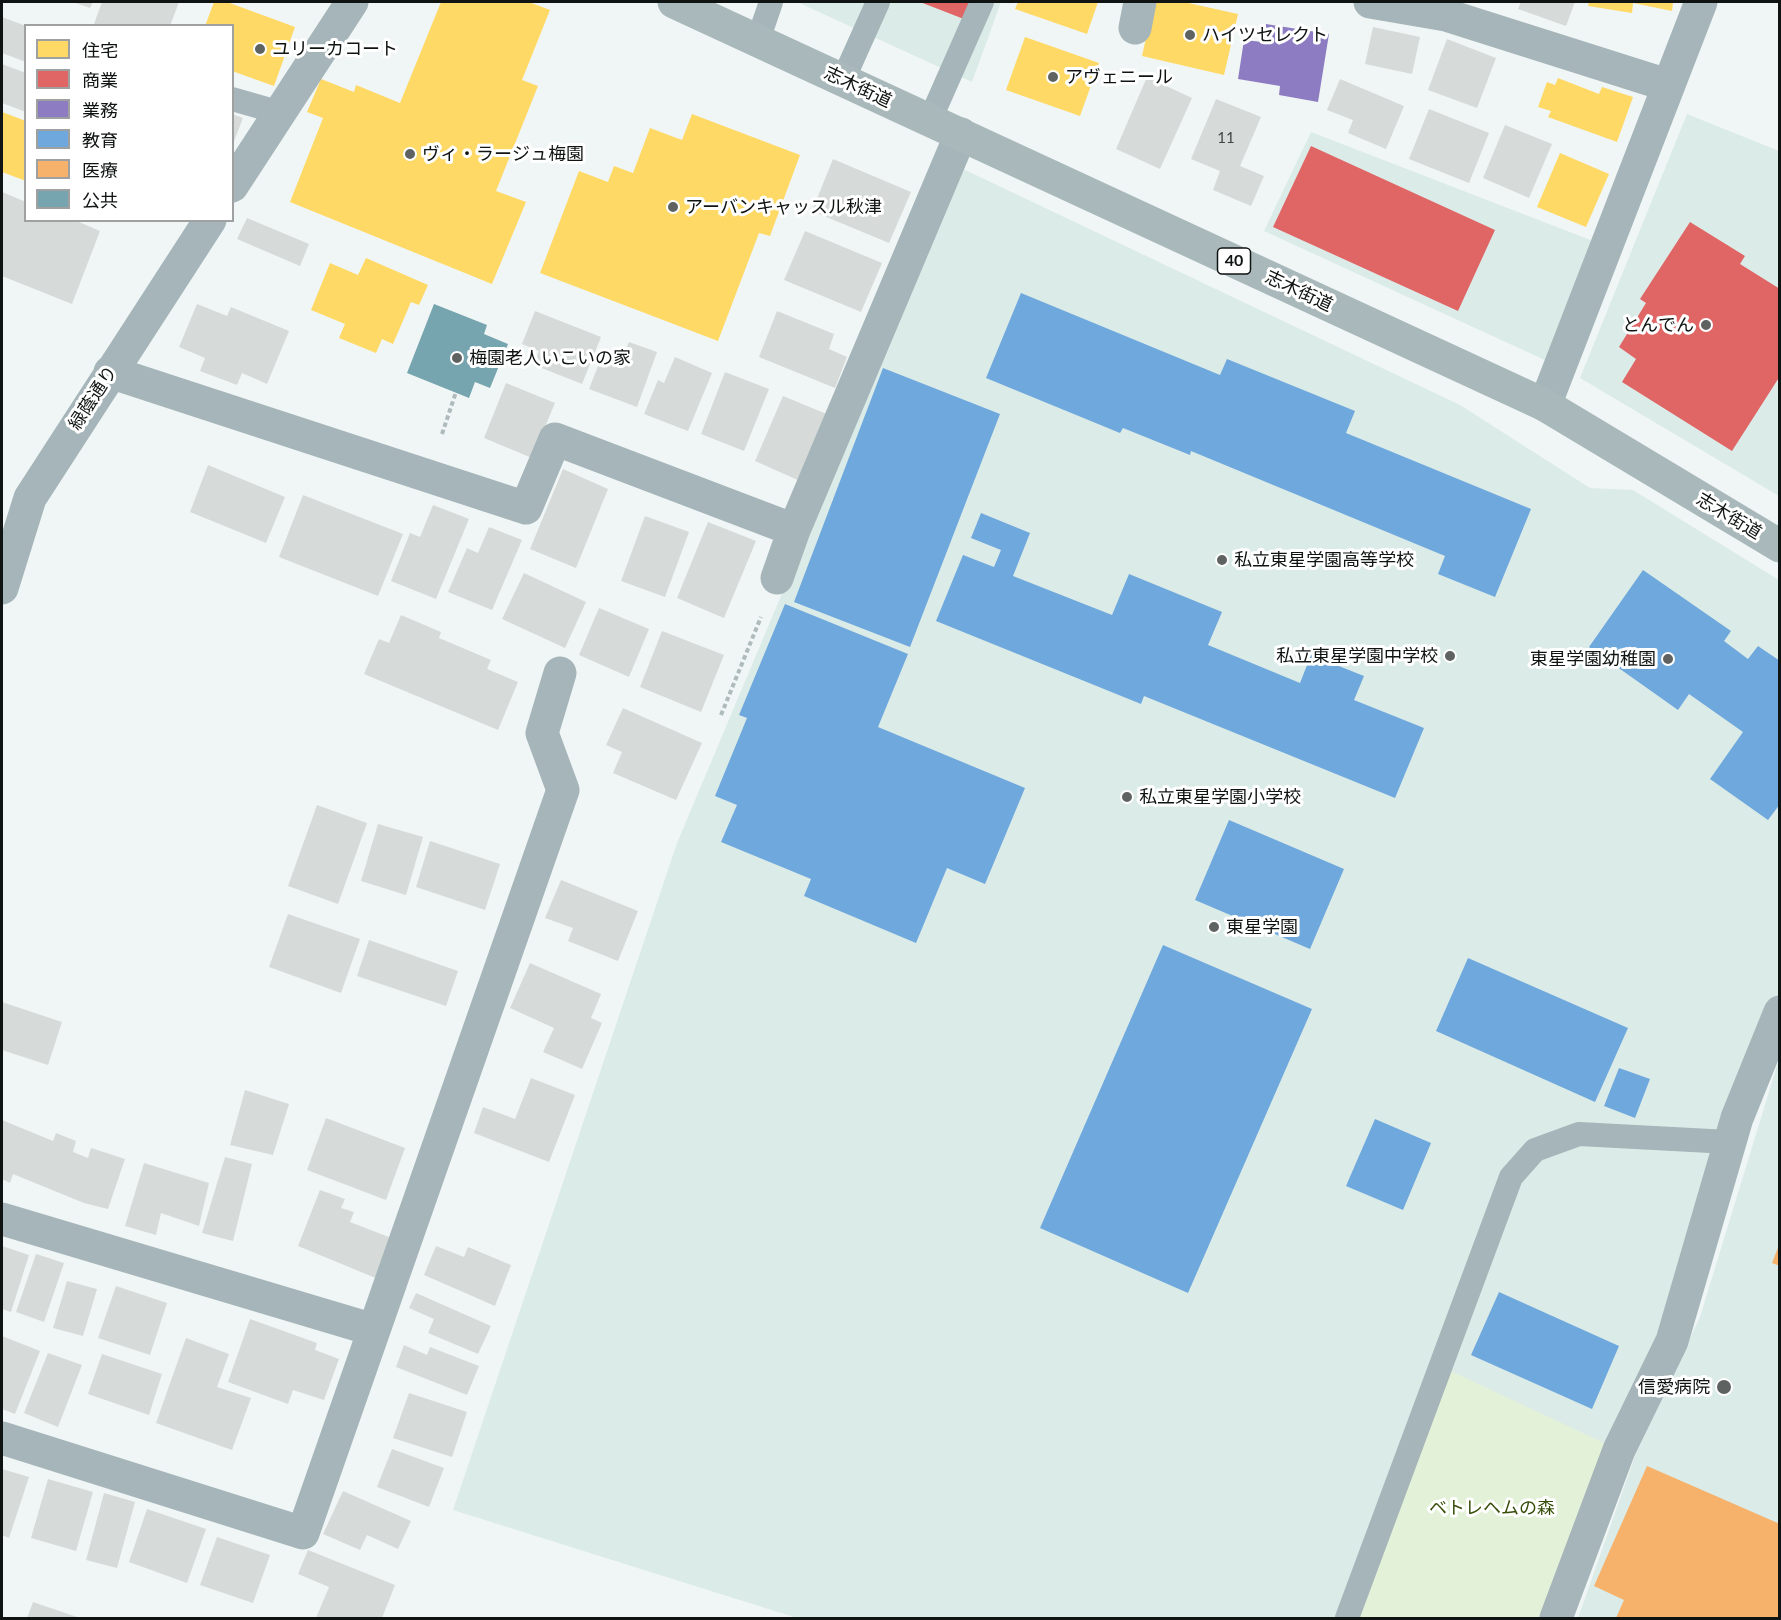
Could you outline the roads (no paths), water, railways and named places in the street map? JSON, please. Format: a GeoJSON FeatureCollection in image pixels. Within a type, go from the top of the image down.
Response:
{"type":"FeatureCollection","features":[{"type":"Feature","properties":{"kind":"main road","name":"志木街道"},"geometry":{"type":"LineString","coordinates":[[674,2],[1545,405],[1779,546]]}},
{"type":"Feature","properties":{"kind":"street"},"geometry":{"type":"LineString","coordinates":[[234,183],[352,2]]}},
{"type":"Feature","properties":{"kind":"street"},"geometry":{"type":"LineString","coordinates":[[1370,2],[1446,15],[1667,85]]}},
{"type":"Feature","properties":{"kind":"street"},"geometry":{"type":"LineString","coordinates":[[1545,405],[1701,2]]}},
{"type":"Feature","properties":{"kind":"street"},"geometry":{"type":"LineString","coordinates":[[777,578],[794,530],[961,134]]}},
{"type":"Feature","properties":{"kind":"street","name":"緑蔭通り"},"geometry":{"type":"LineString","coordinates":[[2,588],[30,498],[209,222]]}},
{"type":"Feature","properties":{"kind":"street"},"geometry":{"type":"LineString","coordinates":[[110,372],[526,508],[555,439],[794,530]]}},
{"type":"Feature","properties":{"kind":"street"},"geometry":{"type":"LineString","coordinates":[[2,1438],[303,1533],[563,790],[542,734],[560,673]]}},
{"type":"Feature","properties":{"kind":"street"},"geometry":{"type":"LineString","coordinates":[[1557,1618],[1619,1450],[1672,1341],[1729,1142],[1779,1012]]}},
{"type":"Feature","properties":{"kind":"street"},"geometry":{"type":"LineString","coordinates":[[2,1219],[374,1330]]}},
{"type":"Feature","properties":{"kind":"lane"},"geometry":{"type":"LineString","coordinates":[[758,40],[771,2]]}},
{"type":"Feature","properties":{"kind":"lane"},"geometry":{"type":"LineString","coordinates":[[843,80],[878,2]]}},
{"type":"Feature","properties":{"kind":"lane"},"geometry":{"type":"LineString","coordinates":[[930,120],[982,2]]}},
{"type":"Feature","properties":{"kind":"lane"},"geometry":{"type":"LineString","coordinates":[[234,100],[281,113]]}},
{"type":"Feature","properties":{"kind":"lane"},"geometry":{"type":"LineString","coordinates":[[1347,1618],[1511,1177],[1535,1150],[1579,1134],[1729,1142]]}},
{"type":"Feature","properties":{"kind":"place","name":"ハイツセレクト"},"geometry":{"type":"Point","coordinates":[1190,35]}},
{"type":"Feature","properties":{"kind":"place","name":"ユリーカコート"},"geometry":{"type":"Point","coordinates":[260,49]}},
{"type":"Feature","properties":{"kind":"place","name":"アヴェニール"},"geometry":{"type":"Point","coordinates":[1053,77]}},
{"type":"Feature","properties":{"kind":"place","name":"ヴィ・ラージュ梅園"},"geometry":{"type":"Point","coordinates":[410,154]}},
{"type":"Feature","properties":{"kind":"place","name":"アーバンキャッスル秋津"},"geometry":{"type":"Point","coordinates":[673,207]}},
{"type":"Feature","properties":{"kind":"place","name":"とんでん"},"geometry":{"type":"Point","coordinates":[1706,325]}},
{"type":"Feature","properties":{"kind":"place","name":"梅園老人いこいの家"},"geometry":{"type":"Point","coordinates":[457,358]}},
{"type":"Feature","properties":{"kind":"place","name":"私立東星学園高等学校"},"geometry":{"type":"Point","coordinates":[1222,560]}},
{"type":"Feature","properties":{"kind":"place","name":"私立東星学園中学校"},"geometry":{"type":"Point","coordinates":[1450,656]}},
{"type":"Feature","properties":{"kind":"place","name":"東星学園幼稚園"},"geometry":{"type":"Point","coordinates":[1668,659]}},
{"type":"Feature","properties":{"kind":"place","name":"私立東星学園小学校"},"geometry":{"type":"Point","coordinates":[1127,797]}},
{"type":"Feature","properties":{"kind":"place","name":"東星学園"},"geometry":{"type":"Point","coordinates":[1214,927]}},
{"type":"Feature","properties":{"kind":"place","name":"信愛病院"},"geometry":{"type":"Point","coordinates":[1724,1387]}},
{"type":"Feature","properties":{"kind":"park label","name":"ベトレヘムの森"},"geometry":{"type":"Point","coordinates":[1492,1508]}}]}
